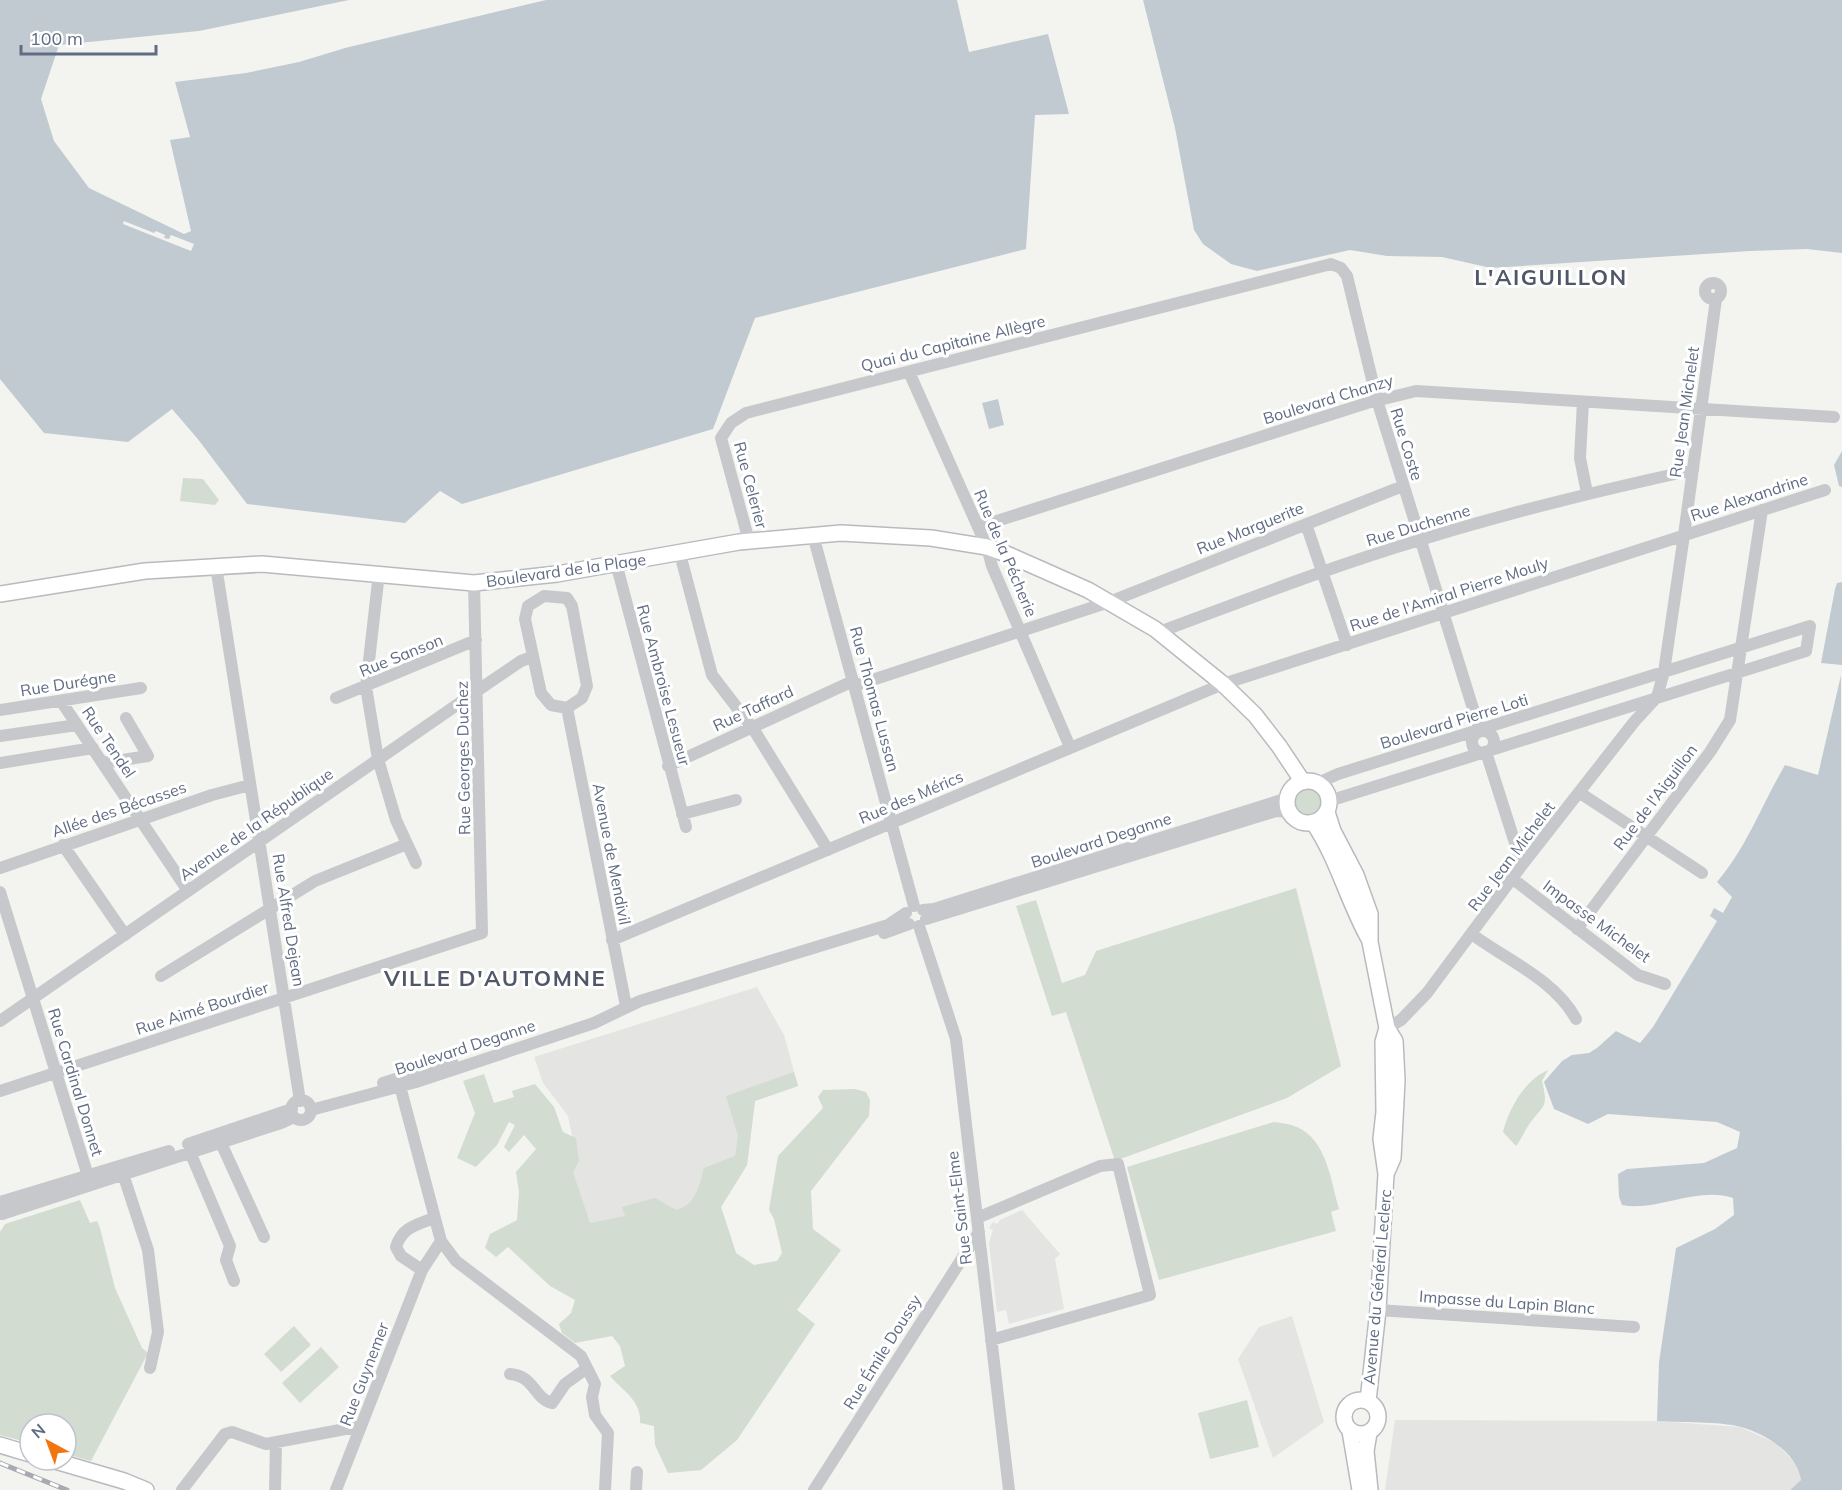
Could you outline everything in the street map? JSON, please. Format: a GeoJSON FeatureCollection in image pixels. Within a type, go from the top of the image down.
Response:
{"type":"FeatureCollection","features":[{"type":"Feature","properties":{"kind":"main road","name":"Boulevard de la Plage"},"geometry":{"type":"LineString","coordinates":[[0,594],[146,571],[262,564],[474,583],[540,577],[748,541],[841,533],[931,538],[987,547],[1043,569],[1109,602],[1159,632],[1223,684],[1310,782]]}},
{"type":"Feature","properties":{"kind":"main road"},"geometry":{"type":"LineString","coordinates":[[1310,782],[1328,794],[1333,831],[1356,875],[1370,914],[1370,942],[1323,837],[1313,822],[1298,820],[1288,805],[1293,788],[1310,782]]}},
{"type":"Feature","properties":{"kind":"main road"},"geometry":{"type":"LineString","coordinates":[[1313,822],[1328,806]]}},
{"type":"Feature","properties":{"kind":"main road","name":"Avenue du Général Leclerc"},"geometry":{"type":"LineString","coordinates":[[1368,1401],[1378,1310],[1386,1174],[1382,1139],[1383,1042],[1387,1028],[1370,942]]}},
{"type":"Feature","properties":{"kind":"main road"},"geometry":{"type":"LineString","coordinates":[[1360,1490],[1350,1431],[1344,1421],[1346,1410],[1357,1400],[1368,1401],[1378,1414],[1377,1425],[1369,1433],[1366,1451],[1370,1490]]}},
{"type":"Feature","properties":{"kind":"main road"},"geometry":{"type":"LineString","coordinates":[[1350,1431],[1359,1434],[1369,1433]]}},
{"type":"Feature","properties":{"kind":"main road"},"geometry":{"type":"LineString","coordinates":[[0,1445],[18,1450]]}},
{"type":"Feature","properties":{"kind":"main road"},"geometry":{"type":"LineString","coordinates":[[78,1468],[146,1490]]}},
{"type":"Feature","properties":{"kind":"street","name":"Rue Coste"},"geometry":{"type":"LineString","coordinates":[[1202,296],[1330,264],[1341,268],[1347,276],[1377,400],[1442,613],[1480,731],[1489,733],[1493,738],[1492,748],[1486,752]]}},
{"type":"Feature","properties":{"kind":"street","name":"Quai du Capitaine Allègre"},"geometry":{"type":"LineString","coordinates":[[721,438],[731,423],[746,413],[1202,296]]}},
{"type":"Feature","properties":{"kind":"street","name":"Rue Jean Michelet"},"geometry":{"type":"LineString","coordinates":[[1664,672],[1716,299]]}},
{"type":"Feature","properties":{"kind":"street","name":"Rue de la Pécherie"},"geometry":{"type":"LineString","coordinates":[[909,372],[978,526],[992,566],[1070,747]]}},
{"type":"Feature","properties":{"kind":"street","name":"Boulevard Chanzy"},"geometry":{"type":"LineString","coordinates":[[978,526],[1377,400],[1416,391],[1834,417]]}},
{"type":"Feature","properties":{"kind":"street"},"geometry":{"type":"LineString","coordinates":[[1583,402],[1580,458],[1587,493]]}},
{"type":"Feature","properties":{"kind":"street","name":"Rue Celerier"},"geometry":{"type":"LineString","coordinates":[[721,438],[748,541]]}},
{"type":"Feature","properties":{"kind":"street","name":"Rue Duchenne"},"geometry":{"type":"LineString","coordinates":[[1159,632],[1322,572],[1420,540],[1587,493],[1693,470]]}},
{"type":"Feature","properties":{"kind":"street","name":"Rue Marguerite"},"geometry":{"type":"LineString","coordinates":[[1021,632],[1109,602],[1403,486]]}},
{"type":"Feature","properties":{"kind":"street","name":"Rue Alexandrine"},"geometry":{"type":"LineString","coordinates":[[1684,535],[1825,490]]}},
{"type":"Feature","properties":{"kind":"street"},"geometry":{"type":"LineString","coordinates":[[1737,675],[1762,510]]}},
{"type":"Feature","properties":{"kind":"street"},"geometry":{"type":"LineString","coordinates":[[1306,524],[1347,645]]}},
{"type":"Feature","properties":{"kind":"street","name":"Rue de l'Amiral Pierre Mouly"},"geometry":{"type":"LineString","coordinates":[[1223,684],[1684,535]]}},
{"type":"Feature","properties":{"kind":"street","name":"Rue Thomas Lussan"},"geometry":{"type":"LineString","coordinates":[[813,536],[916,916]]}},
{"type":"Feature","properties":{"kind":"street"},"geometry":{"type":"LineString","coordinates":[[680,554],[712,675],[751,727],[828,850]]}},
{"type":"Feature","properties":{"kind":"street","name":"Rue Ambroise Lesueur"},"geometry":{"type":"LineString","coordinates":[[616,563],[686,827]]}},
{"type":"Feature","properties":{"kind":"street","name":"Rue Alfred Dejean"},"geometry":{"type":"LineString","coordinates":[[216,566],[301,1108]]}},
{"type":"Feature","properties":{"kind":"street"},"geometry":{"type":"LineString","coordinates":[[379,573],[366,687],[378,759],[396,820],[416,864]]}},
{"type":"Feature","properties":{"kind":"street"},"geometry":{"type":"LineString","coordinates":[[540,577],[544,596]]}},
{"type":"Feature","properties":{"kind":"street","name":"Rue Georges Duchez"},"geometry":{"type":"LineString","coordinates":[[474,583],[482,933]]}},
{"type":"Feature","properties":{"kind":"street"},"geometry":{"type":"LineString","coordinates":[[544,596],[567,598],[572,606],[587,686],[582,698],[567,708],[551,705],[545,700],[532,657],[525,619],[528,606],[544,596]]}},
{"type":"Feature","properties":{"kind":"street","name":"Boulevard Pierre Loti"},"geometry":{"type":"LineString","coordinates":[[1310,782],[1480,731],[1810,626],[1806,651],[1737,675],[1658,697],[1486,752],[1328,806]]}},
{"type":"Feature","properties":{"kind":"street","name":"Rue Taffard"},"geometry":{"type":"LineString","coordinates":[[668,766],[853,683],[1021,632]]}},
{"type":"Feature","properties":{"kind":"street","name":"Rue Sanson"},"geometry":{"type":"LineString","coordinates":[[336,698],[476,640]]}},
{"type":"Feature","properties":{"kind":"street","name":"Avenue de la République"},"geometry":{"type":"LineString","coordinates":[[0,1021],[521,661],[532,657]]}},
{"type":"Feature","properties":{"kind":"street"},"geometry":{"type":"LineString","coordinates":[[1658,697],[1664,672]]}},
{"type":"Feature","properties":{"kind":"street","name":"Rue de l'Aiguillon"},"geometry":{"type":"LineString","coordinates":[[1578,929],[1710,752],[1730,720],[1737,675]]}},
{"type":"Feature","properties":{"kind":"street","name":"Rue des Mérics"},"geometry":{"type":"LineString","coordinates":[[612,940],[1223,684]]}},
{"type":"Feature","properties":{"kind":"street","name":"Rue Durégne"},"geometry":{"type":"LineString","coordinates":[[0,710],[141,688]]}},
{"type":"Feature","properties":{"kind":"street"},"geometry":{"type":"LineString","coordinates":[[1601,692],[1608,713]]}},
{"type":"Feature","properties":{"kind":"street","name":"Rue Jean Michelet"},"geometry":{"type":"LineString","coordinates":[[1387,1028],[1401,1020],[1427,993],[1522,865],[1634,722],[1658,697]]}},
{"type":"Feature","properties":{"kind":"street","name":"Rue Tendel"},"geometry":{"type":"LineString","coordinates":[[61,701],[188,891]]}},
{"type":"Feature","properties":{"kind":"street","name":"Avenue de Mendivil"},"geometry":{"type":"LineString","coordinates":[[567,708],[626,1006]]}},
{"type":"Feature","properties":{"kind":"street"},"geometry":{"type":"LineString","coordinates":[[103,763],[148,756],[126,718]]}},
{"type":"Feature","properties":{"kind":"street"},"geometry":{"type":"LineString","coordinates":[[0,736],[77,725]]}},
{"type":"Feature","properties":{"kind":"street"},"geometry":{"type":"LineString","coordinates":[[0,764],[93,748]]}},
{"type":"Feature","properties":{"kind":"street"},"geometry":{"type":"LineString","coordinates":[[1486,752],[1522,865]]}},
{"type":"Feature","properties":{"kind":"street","name":"Allée des Bécasses"},"geometry":{"type":"LineString","coordinates":[[0,868],[212,795],[250,785]]}},
{"type":"Feature","properties":{"kind":"street"},"geometry":{"type":"LineString","coordinates":[[1580,793],[1702,873]]}},
{"type":"Feature","properties":{"kind":"street"},"geometry":{"type":"LineString","coordinates":[[682,814],[736,800]]}},
{"type":"Feature","properties":{"kind":"street","name":"Boulevard Deganne"},"geometry":{"type":"LineString","coordinates":[[0,1209],[88,1176],[590,1017],[608,1007],[650,1006],[934,909],[1288,805]]}},
{"type":"Feature","properties":{"kind":"street"},"geometry":{"type":"LineString","coordinates":[[161,976],[315,881],[407,844]]}},
{"type":"Feature","properties":{"kind":"street"},"geometry":{"type":"LineString","coordinates":[[63,845],[125,935]]}},
{"type":"Feature","properties":{"kind":"street","name":"Impasse Michelet"},"geometry":{"type":"LineString","coordinates":[[1513,879],[1638,975],[1665,984]]}},
{"type":"Feature","properties":{"kind":"street","name":"Rue Cardinal Donnet"},"geometry":{"type":"LineString","coordinates":[[0,892],[88,1176]]}},
{"type":"Feature","properties":{"kind":"street","name":"Rue Saint-Elme"},"geometry":{"type":"LineString","coordinates":[[916,916],[956,1039],[1009,1490]]}},
{"type":"Feature","properties":{"kind":"street","name":"Rue Aimé Bourdier"},"geometry":{"type":"LineString","coordinates":[[0,1091],[482,933]]}},
{"type":"Feature","properties":{"kind":"street"},"geometry":{"type":"LineString","coordinates":[[1473,934],[1567,1003],[1576,1019]]}},
{"type":"Feature","properties":{"kind":"street","name":"Boulevard Deganne"},"geometry":{"type":"LineString","coordinates":[[0,1209],[221,1143],[301,1108],[400,1086],[594,1023],[626,1006]]}},
{"type":"Feature","properties":{"kind":"street"},"geometry":{"type":"LineString","coordinates":[[400,1086],[441,1241],[456,1261],[577,1351],[587,1368],[595,1384],[592,1397],[595,1415],[608,1433],[605,1490]]}},
{"type":"Feature","properties":{"kind":"street"},"geometry":{"type":"LineString","coordinates":[[221,1143],[264,1238]]}},
{"type":"Feature","properties":{"kind":"street"},"geometry":{"type":"LineString","coordinates":[[190,1152],[230,1246],[226,1260],[234,1281]]}},
{"type":"Feature","properties":{"kind":"street"},"geometry":{"type":"LineString","coordinates":[[977,1218],[1100,1166],[1118,1164],[1150,1295],[991,1340]]}},
{"type":"Feature","properties":{"kind":"street"},"geometry":{"type":"LineString","coordinates":[[123,1174],[148,1250],[158,1332],[150,1368]]}},
{"type":"Feature","properties":{"kind":"street"},"geometry":{"type":"LineString","coordinates":[[422,1270],[401,1256],[396,1247],[400,1234],[406,1229],[434,1218]]}},
{"type":"Feature","properties":{"kind":"street","name":"Rue Émile Doussy"},"geometry":{"type":"LineString","coordinates":[[820,1489],[979,1232]]}},
{"type":"Feature","properties":{"kind":"street","name":"Rue Guynemer"},"geometry":{"type":"LineString","coordinates":[[336,1490],[422,1270],[441,1241]]}},
{"type":"Feature","properties":{"kind":"street","name":"Impasse du Lapin Blanc"},"geometry":{"type":"LineString","coordinates":[[1378,1310],[1634,1327]]}},
{"type":"Feature","properties":{"kind":"street"},"geometry":{"type":"LineString","coordinates":[[510,1374],[523,1376],[547,1402],[552,1403],[565,1384],[587,1368]]}},
{"type":"Feature","properties":{"kind":"street"},"geometry":{"type":"LineString","coordinates":[[182,1490],[225,1434],[232,1432],[266,1444],[361,1426]]}},
{"type":"Feature","properties":{"kind":"street"},"geometry":{"type":"LineString","coordinates":[[275,1490],[276,1442]]}},
{"type":"Feature","properties":{"kind":"street"},"geometry":{"type":"LineString","coordinates":[[636,1490],[637,1472]]}},
{"type":"Feature","properties":{"kind":"shaded area"},"geometry":{"type":"Polygon","coordinates":[[[0,0],[349,0],[199,31],[59,45],[41,99],[54,141],[89,188],[184,234],[191,231],[170,140],[190,137],[175,82],[246,73],[299,62],[345,48],[546,0],[957,0],[969,52],[1048,34],[1069,114],[1035,115],[1026,249],[755,318],[713,429],[462,504],[440,491],[405,523],[247,504],[172,409],[128,442],[44,433],[0,379],[0,0]]]}},
{"type":"Feature","properties":{"kind":"shaded area"},"geometry":{"type":"Polygon","coordinates":[[[1143,0],[1842,0],[1842,253],[1807,249],[1750,251],[1491,268],[1442,257],[1387,256],[1350,250],[1257,271],[1231,264],[1203,244],[1194,230],[1175,128],[1143,0]]]}},
{"type":"Feature","properties":{"kind":"shaded area"},"geometry":{"type":"Polygon","coordinates":[[[998,399],[1004,425],[989,429],[982,403],[998,399]]]}},
{"type":"Feature","properties":{"kind":"shaded area"},"geometry":{"type":"Polygon","coordinates":[[[1842,451],[1842,487],[1839,486],[1834,465],[1842,451]]]}},
{"type":"Feature","properties":{"kind":"shaded area"},"geometry":{"type":"Polygon","coordinates":[[[183,478],[203,479],[219,500],[215,505],[180,501],[183,478]]]}},
{"type":"Feature","properties":{"kind":"shaded area"},"geometry":{"type":"Polygon","coordinates":[[[1842,582],[1842,665],[1821,663],[1835,589],[1837,583],[1842,582]]]}},
{"type":"Feature","properties":{"kind":"shaded area"},"geometry":{"type":"Polygon","coordinates":[[[1841,675],[1842,1490],[1790,1490],[1801,1480],[1798,1470],[1787,1453],[1760,1434],[1732,1425],[1657,1421],[1659,1362],[1676,1248],[1715,1229],[1734,1215],[1733,1198],[1705,1195],[1635,1206],[1622,1205],[1619,1197],[1618,1174],[1627,1169],[1704,1163],[1737,1148],[1740,1132],[1717,1122],[1608,1114],[1588,1124],[1554,1109],[1544,1082],[1562,1061],[1572,1055],[1589,1053],[1616,1031],[1640,1043],[1653,1027],[1717,921],[1710,916],[1714,908],[1723,913],[1732,897],[1717,882],[1746,840],[1785,765],[1818,775],[1841,675]]]}},
{"type":"Feature","properties":{"kind":"shaded area"},"geometry":{"type":"Polygon","coordinates":[[[1308,788],[1317,792],[1321,801],[1317,810],[1308,814],[1299,810],[1295,801],[1299,792],[1308,788]]]}},
{"type":"Feature","properties":{"kind":"shaded area"},"geometry":{"type":"Polygon","coordinates":[[[1296,888],[1341,1066],[1287,1098],[1115,1161],[1066,1012],[1052,1016],[1016,906],[1036,900],[1062,983],[1085,975],[1096,951],[1296,888]]]}},
{"type":"Feature","properties":{"kind":"shaded area"},"geometry":{"type":"Polygon","coordinates":[[[757,987],[784,1035],[798,1086],[755,1101],[747,1165],[721,1207],[736,1253],[587,1227],[570,1169],[572,1136],[568,1116],[543,1083],[534,1057],[757,987]]]}},
{"type":"Feature","properties":{"kind":"shaded area"},"geometry":{"type":"Polygon","coordinates":[[[1548,1070],[1542,1081],[1545,1102],[1516,1146],[1503,1132],[1509,1114],[1525,1088],[1548,1070]]]}},
{"type":"Feature","properties":{"kind":"shaded area"},"geometry":{"type":"Polygon","coordinates":[[[794,1072],[798,1086],[755,1101],[747,1165],[721,1207],[736,1253],[754,1265],[777,1261],[782,1253],[774,1219],[769,1210],[778,1156],[823,1108],[818,1097],[823,1090],[855,1089],[866,1092],[870,1100],[869,1116],[811,1191],[813,1229],[841,1250],[797,1310],[815,1324],[737,1440],[701,1470],[668,1473],[655,1445],[654,1426],[640,1423],[640,1415],[635,1402],[610,1376],[625,1366],[620,1346],[612,1336],[575,1343],[562,1333],[559,1324],[571,1313],[575,1300],[550,1286],[508,1247],[496,1257],[485,1248],[490,1234],[517,1220],[519,1192],[516,1172],[536,1149],[524,1135],[509,1152],[504,1147],[515,1125],[509,1122],[497,1145],[476,1167],[457,1158],[475,1113],[463,1081],[484,1074],[494,1103],[514,1097],[512,1091],[535,1084],[554,1107],[563,1132],[576,1138],[579,1161],[573,1172],[590,1223],[625,1216],[622,1207],[655,1198],[676,1210],[689,1203],[696,1194],[704,1168],[735,1156],[738,1136],[726,1096],[794,1072]]]}},
{"type":"Feature","properties":{"kind":"shaded area"},"geometry":{"type":"Polygon","coordinates":[[[1274,1122],[1294,1126],[1307,1133],[1321,1152],[1339,1209],[1331,1212],[1336,1231],[1159,1280],[1127,1167],[1274,1122]]]}},
{"type":"Feature","properties":{"kind":"shaded area"},"geometry":{"type":"Polygon","coordinates":[[[80,1200],[90,1223],[97,1221],[115,1288],[142,1348],[148,1353],[91,1461],[78,1457],[78,1412],[18,1412],[18,1440],[0,1435],[0,1232],[5,1224],[80,1200]]]}},
{"type":"Feature","properties":{"kind":"shaded area"},"geometry":{"type":"Polygon","coordinates":[[[1022,1210],[1060,1254],[1055,1259],[1064,1309],[1009,1324],[1006,1310],[997,1312],[989,1243],[993,1230],[989,1228],[993,1222],[997,1224],[1000,1220],[1022,1210]]]}},
{"type":"Feature","properties":{"kind":"shaded area"},"geometry":{"type":"Polygon","coordinates":[[[1292,1316],[1324,1422],[1273,1458],[1238,1359],[1259,1327],[1292,1316]]]}},
{"type":"Feature","properties":{"kind":"shaded area"},"geometry":{"type":"Polygon","coordinates":[[[294,1326],[311,1345],[281,1372],[264,1354],[294,1326]]]}},
{"type":"Feature","properties":{"kind":"shaded area"},"geometry":{"type":"Polygon","coordinates":[[[321,1347],[339,1367],[300,1403],[282,1383],[321,1347]]]}},
{"type":"Feature","properties":{"kind":"shaded area"},"geometry":{"type":"Polygon","coordinates":[[[1247,1400],[1259,1447],[1210,1459],[1198,1413],[1247,1400]]]}},
{"type":"Feature","properties":{"kind":"shaded area"},"geometry":{"type":"Polygon","coordinates":[[[1395,1420],[1657,1421],[1740,1427],[1776,1443],[1799,1467],[1801,1480],[1790,1490],[1385,1490],[1395,1420]]]}},
{"type":"Feature","properties":{"kind":"pier"},"geometry":{"type":"Polygon","coordinates":[[[124,221],[154,233],[156,231],[165,235],[164,238],[169,239],[171,235],[194,244],[191,251],[123,224],[124,221]]]}},
{"type":"Feature","properties":{"kind":"railway"},"geometry":{"type":"LineString","coordinates":[[0,1463],[67,1490]]}},
{"type":"Feature","properties":{"kind":"district","name":"L'AIGUILLON"},"geometry":{"type":"Point","coordinates":[1551,277]}},
{"type":"Feature","properties":{"kind":"district","name":"VILLE D'AUTOMNE"},"geometry":{"type":"Point","coordinates":[495,978]}}]}
